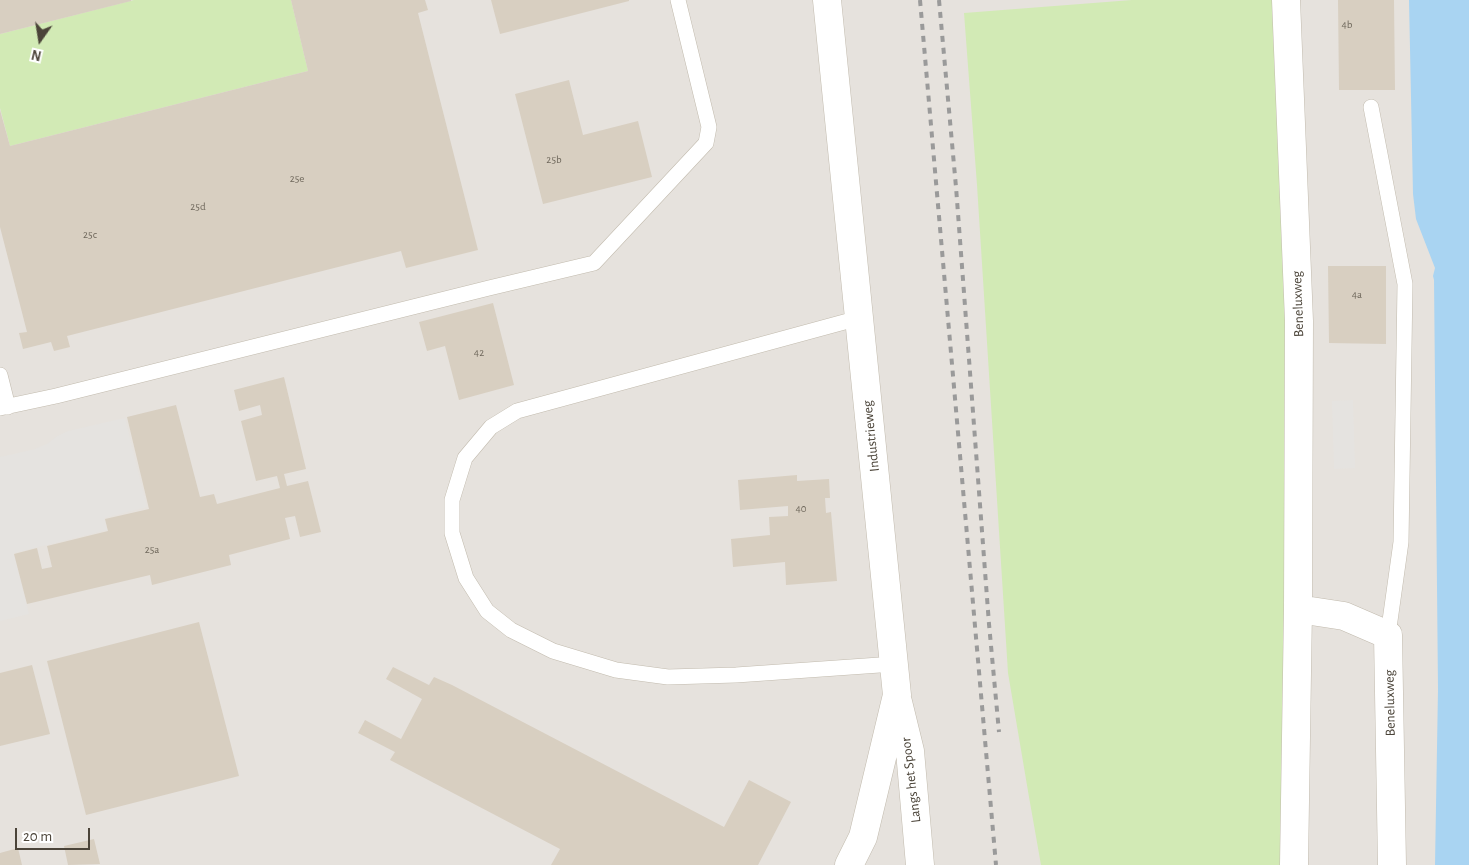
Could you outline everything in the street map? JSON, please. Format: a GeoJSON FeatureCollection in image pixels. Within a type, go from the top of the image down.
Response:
{"type":"FeatureCollection","features":[{"type":"Feature","properties":{"kind":"street","name":"Industrieweg"},"geometry":{"type":"LineString","coordinates":[[827,0],[897,695],[863,837],[849,865]]}},
{"type":"Feature","properties":{"kind":"street","name":"Beneluxweg"},"geometry":{"type":"LineString","coordinates":[[1286,0],[1299,321],[1298,609],[1294,865]]}},
{"type":"Feature","properties":{"kind":"street"},"geometry":{"type":"LineString","coordinates":[[1298,609],[1344,616],[1388,635]]}},
{"type":"Feature","properties":{"kind":"street","name":"Beneluxweg"},"geometry":{"type":"LineString","coordinates":[[1388,635],[1392,865]]}},
{"type":"Feature","properties":{"kind":"street","name":"Langs het Spoor"},"geometry":{"type":"LineString","coordinates":[[897,695],[910,751],[920,865]]}},
{"type":"Feature","properties":{"kind":"lane"},"geometry":{"type":"LineString","coordinates":[[0,375],[4,407],[56,396],[470,292],[594,263],[706,143],[709,127],[678,0]]}},
{"type":"Feature","properties":{"kind":"lane"},"geometry":{"type":"LineString","coordinates":[[1370,108],[1405,284],[1401,542],[1388,635]]}},
{"type":"Feature","properties":{"kind":"lane"},"geometry":{"type":"LineString","coordinates":[[859,318],[517,411],[492,427],[465,458],[452,500],[452,533],[466,578],[487,611],[511,630],[553,651],[616,670],[668,677],[736,675],[894,664]]}},
{"type":"Feature","properties":{"kind":"shaded area"},"geometry":{"type":"Polygon","coordinates":[[[0,0],[1469,0],[1469,865],[0,865],[0,0]]]}},
{"type":"Feature","properties":{"kind":"shaded area"},"geometry":{"type":"Polygon","coordinates":[[[1353,400],[1355,468],[1334,469],[1332,401],[1353,400]]]}},
{"type":"Feature","properties":{"kind":"shaded area"},"geometry":{"type":"Polygon","coordinates":[[[125,418],[147,507],[104,518],[107,530],[14,553],[29,614],[0,621],[0,457],[35,449],[68,431],[125,418]]]}},
{"type":"Feature","properties":{"kind":"green space"},"geometry":{"type":"Polygon","coordinates":[[[134,0],[291,0],[308,71],[10,146],[0,108],[0,34],[134,0]]]}},
{"type":"Feature","properties":{"kind":"green space"},"geometry":{"type":"Polygon","coordinates":[[[1132,0],[1274,0],[1286,211],[1283,865],[1041,865],[1029,797],[1008,673],[977,185],[964,13],[1132,0]]]}},
{"type":"Feature","properties":{"kind":"water"},"geometry":{"type":"Polygon","coordinates":[[[1409,0],[1469,0],[1469,865],[1435,865],[1438,689],[1433,276],[1435,268],[1416,219],[1413,194],[1409,0]]]}},
{"type":"Feature","properties":{"kind":"building"},"geometry":{"type":"Polygon","coordinates":[[[0,0],[131,0],[131,1],[0,34],[0,0]]]}},
{"type":"Feature","properties":{"kind":"building"},"geometry":{"type":"Polygon","coordinates":[[[291,0],[425,0],[428,10],[418,13],[478,250],[406,268],[401,251],[67,336],[70,347],[54,351],[51,342],[23,349],[19,333],[27,332],[0,227],[0,110],[10,146],[308,71],[291,0]]]}},
{"type":"Feature","properties":{"kind":"building"},"geometry":{"type":"Polygon","coordinates":[[[491,0],[629,0],[629,1],[500,34],[491,0]]]}},
{"type":"Feature","properties":{"kind":"building"},"geometry":{"type":"Polygon","coordinates":[[[1338,0],[1394,0],[1395,90],[1339,90],[1338,0]]]}},
{"type":"Feature","properties":{"kind":"building"},"geometry":{"type":"Polygon","coordinates":[[[569,80],[583,135],[638,121],[652,177],[543,204],[515,94],[569,80]]]}},
{"type":"Feature","properties":{"kind":"building"},"geometry":{"type":"Polygon","coordinates":[[[1328,266],[1386,266],[1386,344],[1329,343],[1328,266]]]}},
{"type":"Feature","properties":{"kind":"building"},"geometry":{"type":"Polygon","coordinates":[[[493,303],[514,385],[459,400],[445,346],[427,351],[419,322],[493,303]]]}},
{"type":"Feature","properties":{"kind":"building"},"geometry":{"type":"Polygon","coordinates":[[[284,377],[306,469],[284,474],[287,486],[308,481],[321,532],[300,537],[295,516],[285,518],[290,539],[229,555],[231,565],[152,585],[150,575],[27,604],[14,554],[37,548],[42,569],[52,567],[47,546],[108,531],[105,519],[149,509],[127,417],[176,405],[200,497],[214,494],[217,504],[280,488],[277,476],[256,481],[241,421],[262,415],[260,405],[239,411],[234,390],[284,377]]]}},
{"type":"Feature","properties":{"kind":"building"},"geometry":{"type":"Polygon","coordinates":[[[797,475],[797,481],[829,479],[830,498],[825,498],[826,513],[831,512],[837,581],[786,585],[785,562],[733,567],[731,539],[770,535],[769,517],[788,516],[788,506],[740,510],[738,480],[797,475]]]}},
{"type":"Feature","properties":{"kind":"building"},"geometry":{"type":"Polygon","coordinates":[[[199,622],[239,776],[86,815],[47,661],[199,622]]]}},
{"type":"Feature","properties":{"kind":"building"},"geometry":{"type":"Polygon","coordinates":[[[32,665],[50,734],[0,746],[0,673],[32,665]]]}},
{"type":"Feature","properties":{"kind":"building"},"geometry":{"type":"Polygon","coordinates":[[[393,667],[429,685],[434,677],[452,685],[724,827],[749,780],[791,802],[758,865],[551,865],[560,849],[390,760],[395,752],[358,733],[365,720],[401,739],[422,699],[386,679],[393,667]]]}},
{"type":"Feature","properties":{"kind":"building"},"geometry":{"type":"Polygon","coordinates":[[[94,839],[100,864],[68,865],[64,846],[94,839]]]}},
{"type":"Feature","properties":{"kind":"building"},"geometry":{"type":"Polygon","coordinates":[[[18,848],[22,865],[0,865],[0,853],[18,848]]]}},
{"type":"Feature","properties":{"kind":"railway"},"geometry":{"type":"LineString","coordinates":[[920,0],[996,865]]}},
{"type":"Feature","properties":{"kind":"railway"},"geometry":{"type":"LineString","coordinates":[[939,0],[956,187],[999,732]]}}]}
